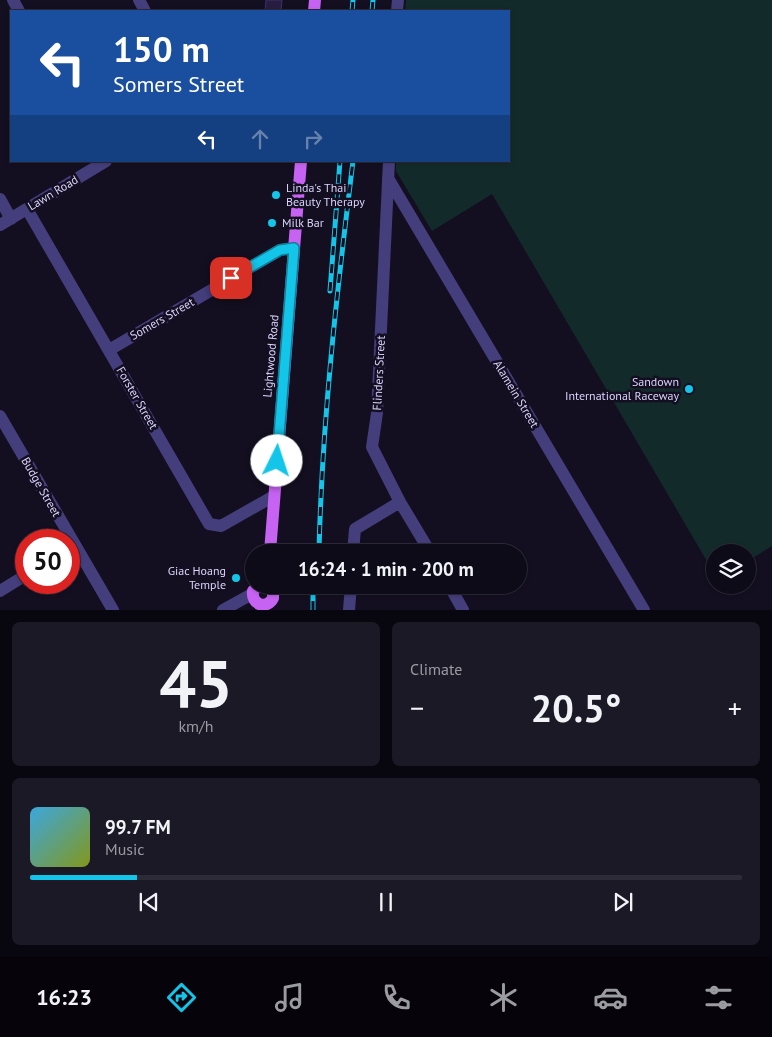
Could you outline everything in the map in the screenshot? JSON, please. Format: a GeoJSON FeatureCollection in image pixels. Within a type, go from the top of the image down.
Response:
{"type":"FeatureCollection","features":[{"type":"Feature","properties":{"kind":"main road","name":"Lightwood Road"},"geometry":{"type":"LineString","coordinates":[[271,544],[301,162]]}},
{"type":"Feature","properties":{"kind":"main road"},"geometry":{"type":"LineString","coordinates":[[256,594],[256,603],[266,607],[272,601],[274,594]]}},
{"type":"Feature","properties":{"kind":"street","name":"Lawn Road"},"geometry":{"type":"LineString","coordinates":[[6,222],[104,162]]}},
{"type":"Feature","properties":{"kind":"street","name":"Flinders Street"},"geometry":{"type":"LineString","coordinates":[[389,162],[377,413],[372,448],[400,502],[425,544]]}},
{"type":"Feature","properties":{"kind":"street","name":"Alamein Street"},"geometry":{"type":"LineString","coordinates":[[388,178],[644,610]]}},
{"type":"Feature","properties":{"kind":"street"},"geometry":{"type":"LineString","coordinates":[[0,200],[6,222]]}},
{"type":"Feature","properties":{"kind":"street","name":"Forster Street"},"geometry":{"type":"LineString","coordinates":[[27,209],[209,524],[221,526],[274,496]]}},
{"type":"Feature","properties":{"kind":"street","name":"Somers Street"},"geometry":{"type":"LineString","coordinates":[[109,350],[280,250],[294,248]]}},
{"type":"Feature","properties":{"kind":"street","name":"Budge Street"},"geometry":{"type":"LineString","coordinates":[[0,416],[62,529]]}},
{"type":"Feature","properties":{"kind":"street"},"geometry":{"type":"LineString","coordinates":[[354,544],[355,529],[400,502]]}},
{"type":"Feature","properties":{"kind":"street","name":"Budge Street"},"geometry":{"type":"LineString","coordinates":[[80,560],[113,610]]}},
{"type":"Feature","properties":{"kind":"street"},"geometry":{"type":"LineString","coordinates":[[0,591],[15,582]]}},
{"type":"Feature","properties":{"kind":"street"},"geometry":{"type":"LineString","coordinates":[[223,610],[249,594]]}},
{"type":"Feature","properties":{"kind":"street"},"geometry":{"type":"LineString","coordinates":[[349,610],[350,594]]}},
{"type":"Feature","properties":{"kind":"street"},"geometry":{"type":"LineString","coordinates":[[454,594],[463,610]]}},
{"type":"Feature","properties":{"kind":"green space","name":"Sandown International Raceway"},"geometry":{"type":"Polygon","coordinates":[[[406,0],[772,0],[772,546],[756,556],[756,544],[706,544],[706,560],[492,194],[432,231],[396,171],[396,162],[510,162],[510,10],[405,10],[406,0]]]}},
{"type":"Feature","properties":{"kind":"building"},"geometry":{"type":"Polygon","coordinates":[[[266,0],[282,0],[281,10],[265,10],[266,0]]]}},
{"type":"Feature","properties":{"kind":"railway"},"geometry":{"type":"LineString","coordinates":[[352,10],[353,0]]}},
{"type":"Feature","properties":{"kind":"railway"},"geometry":{"type":"LineString","coordinates":[[372,10],[373,0]]}},
{"type":"Feature","properties":{"kind":"railway"},"geometry":{"type":"LineString","coordinates":[[330,291],[340,162]]}},
{"type":"Feature","properties":{"kind":"railway"},"geometry":{"type":"LineString","coordinates":[[319,544],[327,405],[353,162]]}},
{"type":"Feature","properties":{"kind":"railway"},"geometry":{"type":"LineString","coordinates":[[313,594],[313,610]]}},
{"type":"Feature","properties":{"kind":"place","name":"Linda's Thai Beauty Therapy"},"geometry":{"type":"Point","coordinates":[276,195]}},
{"type":"Feature","properties":{"kind":"place","name":"Milk Bar"},"geometry":{"type":"Point","coordinates":[272,223]}},
{"type":"Feature","properties":{"kind":"place","name":"Sandown International Raceway"},"geometry":{"type":"Point","coordinates":[689,389]}},
{"type":"Feature","properties":{"kind":"place","name":"Giac Hoang Temple"},"geometry":{"type":"Point","coordinates":[236,578]}},
{"type":"Feature","properties":{"kind":"route"},"geometry":{"type":"LineString","coordinates":[[231,278],[280,250],[294,248],[277,461]]}}]}
